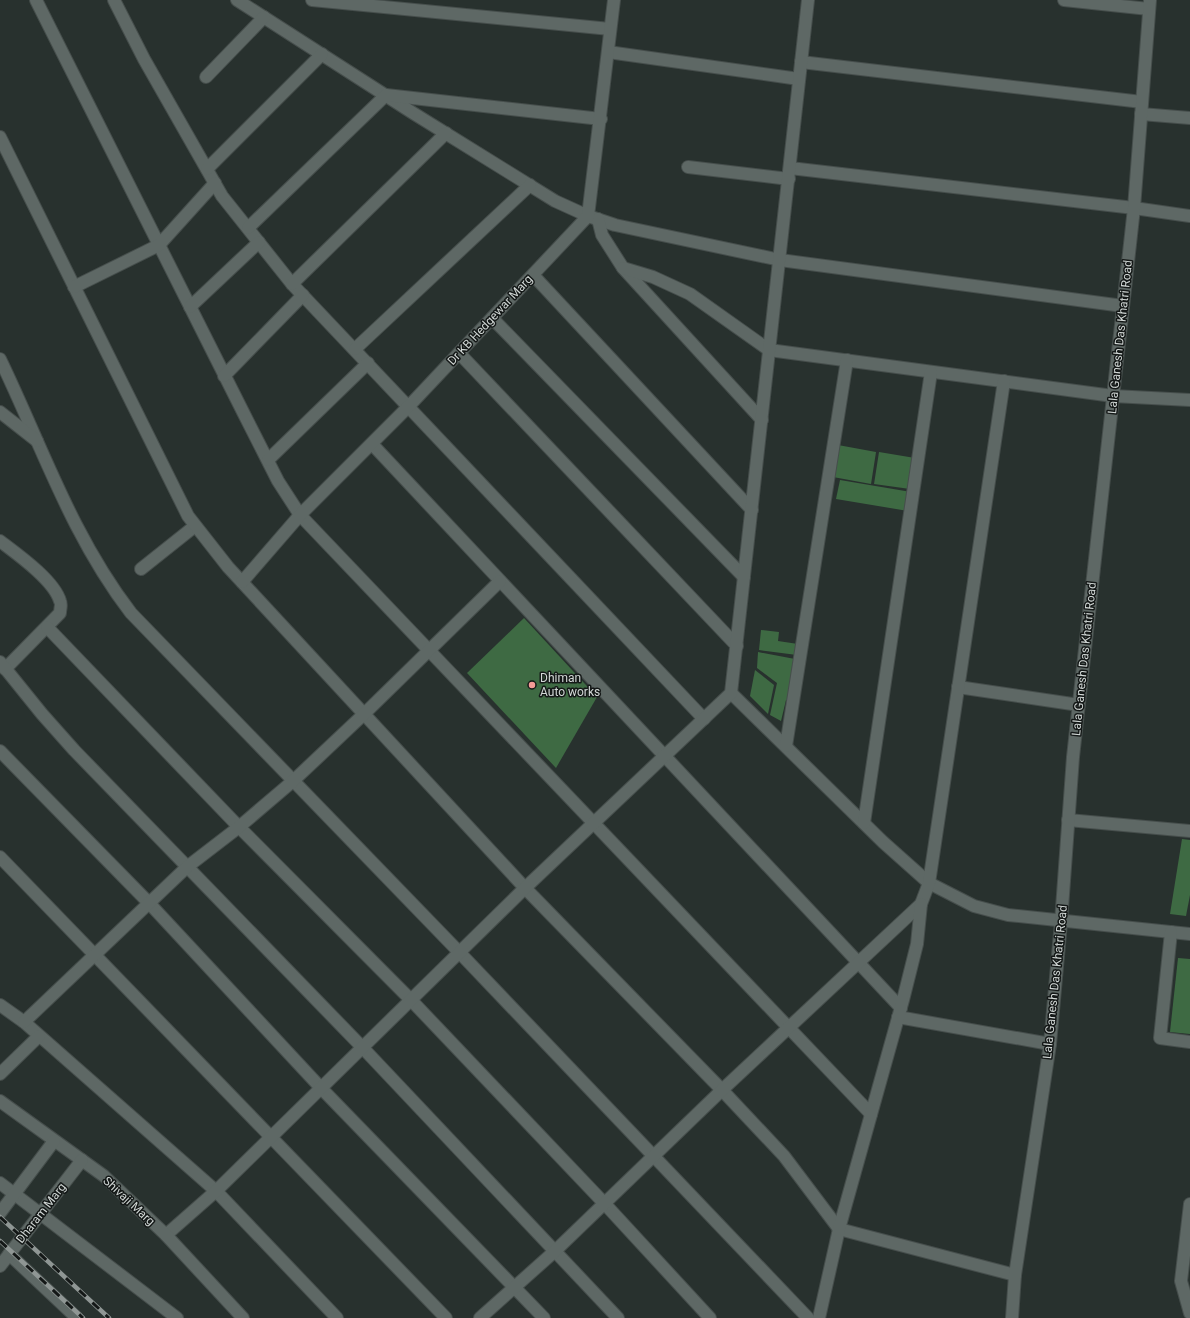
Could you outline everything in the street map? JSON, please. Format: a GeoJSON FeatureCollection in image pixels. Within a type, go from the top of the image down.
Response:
{"type":"FeatureCollection","features":[{"type":"Feature","properties":{"kind":"street"},"geometry":{"type":"LineString","coordinates":[[36,0],[224,376],[278,481],[300,515],[871,1114]]}},
{"type":"Feature","properties":{"kind":"street"},"geometry":{"type":"LineString","coordinates":[[114,0],[144,59],[222,196],[292,284],[704,719]]}},
{"type":"Feature","properties":{"kind":"street"},"geometry":{"type":"LineString","coordinates":[[238,0],[555,201],[593,218],[780,260],[1123,306]]}},
{"type":"Feature","properties":{"kind":"street"},"geometry":{"type":"LineString","coordinates":[[312,0],[353,2],[610,29]]}},
{"type":"Feature","properties":{"kind":"street"},"geometry":{"type":"LineString","coordinates":[[614,0],[601,119],[593,218],[623,268],[762,420]]}},
{"type":"Feature","properties":{"kind":"street"},"geometry":{"type":"LineString","coordinates":[[166,1235],[216,1191],[525,888],[732,693],[808,0]]}},
{"type":"Feature","properties":{"kind":"street"},"geometry":{"type":"LineString","coordinates":[[1064,0],[1150,4]]}},
{"type":"Feature","properties":{"kind":"street","name":"Lala Ganesh Das Khatri Road"},"geometry":{"type":"LineString","coordinates":[[1012,1318],[1015,1275],[1050,1044],[1068,820],[1079,706],[1134,208],[1150,4]]}},
{"type":"Feature","properties":{"kind":"street"},"geometry":{"type":"LineString","coordinates":[[206,77],[264,17]]}},
{"type":"Feature","properties":{"kind":"street"},"geometry":{"type":"LineString","coordinates":[[608,52],[799,79]]}},
{"type":"Feature","properties":{"kind":"street"},"geometry":{"type":"LineString","coordinates":[[207,169],[322,54]]}},
{"type":"Feature","properties":{"kind":"street"},"geometry":{"type":"LineString","coordinates":[[801,62],[1142,108],[1190,118]]}},
{"type":"Feature","properties":{"kind":"street"},"geometry":{"type":"LineString","coordinates":[[386,95],[601,119]]}},
{"type":"Feature","properties":{"kind":"street"},"geometry":{"type":"LineString","coordinates":[[248,228],[386,95]]}},
{"type":"Feature","properties":{"kind":"street"},"geometry":{"type":"LineString","coordinates":[[292,284],[446,133]]}},
{"type":"Feature","properties":{"kind":"street"},"geometry":{"type":"LineString","coordinates":[[2,146],[188,516],[242,582],[525,888],[722,1090],[784,1156],[839,1229],[1015,1275]]}},
{"type":"Feature","properties":{"kind":"street"},"geometry":{"type":"LineString","coordinates":[[688,167],[789,173],[1134,208],[1190,216]]}},
{"type":"Feature","properties":{"kind":"street"},"geometry":{"type":"LineString","coordinates":[[74,288],[159,245],[215,183]]}},
{"type":"Feature","properties":{"kind":"street"},"geometry":{"type":"LineString","coordinates":[[355,349],[530,185]]}},
{"type":"Feature","properties":{"kind":"street","name":"Dr KB Hedgewar Marg"},"geometry":{"type":"LineString","coordinates":[[242,582],[300,515],[409,406],[533,274],[593,218]]}},
{"type":"Feature","properties":{"kind":"street"},"geometry":{"type":"LineString","coordinates":[[190,307],[259,242]]}},
{"type":"Feature","properties":{"kind":"street"},"geometry":{"type":"LineString","coordinates":[[623,268],[653,277],[690,294],[769,350],[1113,396],[1190,400]]}},
{"type":"Feature","properties":{"kind":"street"},"geometry":{"type":"LineString","coordinates":[[533,274],[752,510]]}},
{"type":"Feature","properties":{"kind":"street"},"geometry":{"type":"LineString","coordinates":[[224,376],[303,295]]}},
{"type":"Feature","properties":{"kind":"street"},"geometry":{"type":"LineString","coordinates":[[492,318],[744,577]]}},
{"type":"Feature","properties":{"kind":"street"},"geometry":{"type":"LineString","coordinates":[[459,353],[737,646]]}},
{"type":"Feature","properties":{"kind":"street"},"geometry":{"type":"LineString","coordinates":[[0,359],[54,480],[82,537],[108,584],[131,613],[460,952],[808,1318]]}},
{"type":"Feature","properties":{"kind":"street"},"geometry":{"type":"LineString","coordinates":[[786,746],[847,360]]}},
{"type":"Feature","properties":{"kind":"street"},"geometry":{"type":"LineString","coordinates":[[268,460],[368,363]]}},
{"type":"Feature","properties":{"kind":"street"},"geometry":{"type":"LineString","coordinates":[[864,823],[931,372]]}},
{"type":"Feature","properties":{"kind":"street"},"geometry":{"type":"LineString","coordinates":[[819,1318],[839,1229],[900,1013],[917,944],[921,904],[929,883],[1004,381]]}},
{"type":"Feature","properties":{"kind":"street"},"geometry":{"type":"LineString","coordinates":[[0,412],[38,442]]}},
{"type":"Feature","properties":{"kind":"street"},"geometry":{"type":"LineString","coordinates":[[372,444],[858,963],[900,1013],[1050,1044]]}},
{"type":"Feature","properties":{"kind":"street"},"geometry":{"type":"LineString","coordinates":[[141,569],[195,526]]}},
{"type":"Feature","properties":{"kind":"street"},"geometry":{"type":"LineString","coordinates":[[0,540],[43,577],[56,591],[61,601],[60,613],[47,627],[3,666],[65,739],[362,1047],[618,1318]]}},
{"type":"Feature","properties":{"kind":"street"},"geometry":{"type":"LineString","coordinates":[[24,1022],[187,866],[239,827],[293,781],[500,581]]}},
{"type":"Feature","properties":{"kind":"street"},"geometry":{"type":"LineString","coordinates":[[47,627],[239,827],[411,1000],[604,1203],[710,1318]]}},
{"type":"Feature","properties":{"kind":"street"},"geometry":{"type":"LineString","coordinates":[[958,687],[1079,706]]}},
{"type":"Feature","properties":{"kind":"street"},"geometry":{"type":"LineString","coordinates":[[732,693],[864,823],[929,883],[974,906],[1008,915],[1061,922],[1190,934]]}},
{"type":"Feature","properties":{"kind":"street"},"geometry":{"type":"LineString","coordinates":[[0,751],[149,903],[321,1088],[544,1318]]}},
{"type":"Feature","properties":{"kind":"street"},"geometry":{"type":"LineString","coordinates":[[1068,820],[1190,831]]}},
{"type":"Feature","properties":{"kind":"street"},"geometry":{"type":"LineString","coordinates":[[0,857],[96,954],[446,1318]]}},
{"type":"Feature","properties":{"kind":"street"},"geometry":{"type":"LineString","coordinates":[[480,1318],[555,1251],[722,1090],[921,904]]}},
{"type":"Feature","properties":{"kind":"street"},"geometry":{"type":"LineString","coordinates":[[1171,932],[1160,1038],[1190,1042]]}},
{"type":"Feature","properties":{"kind":"street"},"geometry":{"type":"LineString","coordinates":[[0,1005],[24,1022],[216,1191],[337,1318]]}},
{"type":"Feature","properties":{"kind":"street"},"geometry":{"type":"LineString","coordinates":[[0,1074],[39,1036]]}},
{"type":"Feature","properties":{"kind":"street","name":"Shivaji Marg"},"geometry":{"type":"LineString","coordinates":[[0,1101],[104,1176],[166,1235],[243,1318]]}},
{"type":"Feature","properties":{"kind":"street"},"geometry":{"type":"LineString","coordinates":[[0,1213],[54,1141]]}},
{"type":"Feature","properties":{"kind":"street","name":"Dharam Marg"},"geometry":{"type":"LineString","coordinates":[[0,1266],[82,1160]]}},
{"type":"Feature","properties":{"kind":"street"},"geometry":{"type":"LineString","coordinates":[[0,1183],[42,1213],[177,1318]]}},
{"type":"Feature","properties":{"kind":"street"},"geometry":{"type":"LineString","coordinates":[[1190,1204],[1181,1281],[1190,1313]]}},
{"type":"Feature","properties":{"kind":"street"},"geometry":{"type":"LineString","coordinates":[[9,1254],[77,1318]]}},
{"type":"Feature","properties":{"kind":"building"},"geometry":{"type":"Polygon","coordinates":[[[838,445],[876,452],[871,484],[833,477],[838,445]]]}},
{"type":"Feature","properties":{"kind":"building"},"geometry":{"type":"Polygon","coordinates":[[[879,452],[915,458],[910,489],[874,484],[879,452]]]}},
{"type":"Feature","properties":{"kind":"building"},"geometry":{"type":"Polygon","coordinates":[[[840,480],[911,492],[908,511],[836,499],[840,480]]]}},
{"type":"Feature","properties":{"kind":"building","name":"Dhiman Auto works"},"geometry":{"type":"Polygon","coordinates":[[[524,618],[597,697],[556,768],[467,673],[524,618]]]}},
{"type":"Feature","properties":{"kind":"building"},"geometry":{"type":"Polygon","coordinates":[[[761,630],[779,632],[778,641],[798,644],[797,655],[759,650],[761,630]]]}},
{"type":"Feature","properties":{"kind":"building"},"geometry":{"type":"Polygon","coordinates":[[[758,652],[795,659],[790,701],[786,700],[781,721],[770,715],[777,683],[757,668],[758,652]]]}},
{"type":"Feature","properties":{"kind":"building"},"geometry":{"type":"Polygon","coordinates":[[[755,670],[774,685],[768,714],[750,696],[755,670]]]}},
{"type":"Feature","properties":{"kind":"building"},"geometry":{"type":"Polygon","coordinates":[[[1182,839],[1190,840],[1190,895],[1186,916],[1170,914],[1182,839]]]}},
{"type":"Feature","properties":{"kind":"building"},"geometry":{"type":"Polygon","coordinates":[[[1178,958],[1190,959],[1190,1034],[1170,1032],[1178,958]]]}},
{"type":"Feature","properties":{"kind":"railway"},"geometry":{"type":"LineString","coordinates":[[0,1217],[109,1318]]}},
{"type":"Feature","properties":{"kind":"railway"},"geometry":{"type":"LineString","coordinates":[[0,1241],[83,1318]]}},
{"type":"Feature","properties":{"kind":"place","name":"Dhiman Auto works"},"geometry":{"type":"Point","coordinates":[532,685]}}]}
